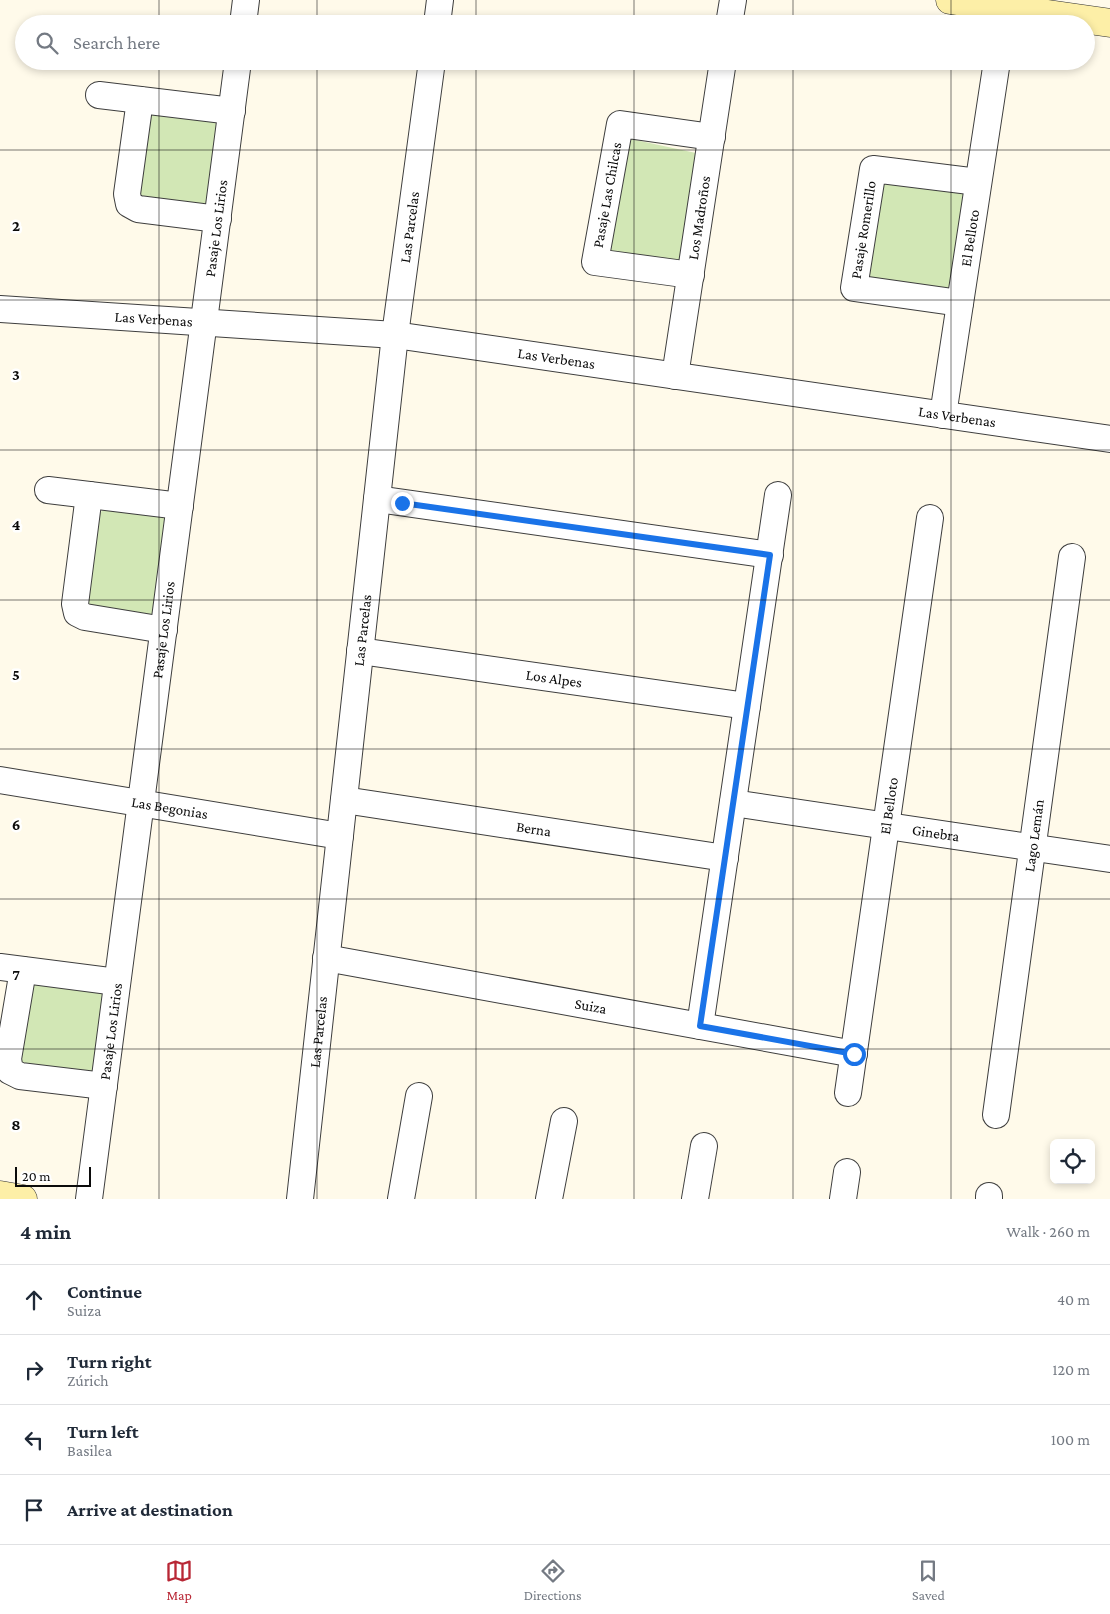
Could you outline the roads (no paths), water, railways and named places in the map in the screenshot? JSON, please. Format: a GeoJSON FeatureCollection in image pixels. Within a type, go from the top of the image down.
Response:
{"type":"FeatureCollection","features":[{"type":"Feature","properties":{"kind":"street"},"geometry":{"type":"LineString","coordinates":[[244,15],[246,0]]}},
{"type":"Feature","properties":{"kind":"street"},"geometry":{"type":"LineString","coordinates":[[438,15],[440,0]]}},
{"type":"Feature","properties":{"kind":"street"},"geometry":{"type":"LineString","coordinates":[[730,15],[733,0]]}},
{"type":"Feature","properties":{"kind":"street"},"geometry":{"type":"LineString","coordinates":[[950,0],[1000,15]]}},
{"type":"Feature","properties":{"kind":"street"},"geometry":{"type":"LineString","coordinates":[[1095,22],[1110,23]]}},
{"type":"Feature","properties":{"kind":"street","name":"Pasaje Los Lirios"},"geometry":{"type":"LineString","coordinates":[[89,1199],[237,70]]}},
{"type":"Feature","properties":{"kind":"street","name":"Las Parcelas"},"geometry":{"type":"LineString","coordinates":[[300,1199],[395,335],[431,70]]}},
{"type":"Feature","properties":{"kind":"street","name":"Los Madroños"},"geometry":{"type":"LineString","coordinates":[[675,376],[722,70]]}},
{"type":"Feature","properties":{"kind":"street","name":"El Belloto"},"geometry":{"type":"LineString","coordinates":[[943,415],[995,70]]}},
{"type":"Feature","properties":{"kind":"street"},"geometry":{"type":"LineString","coordinates":[[99,95],[232,111]]}},
{"type":"Feature","properties":{"kind":"street"},"geometry":{"type":"LineString","coordinates":[[140,100],[127,194],[129,204],[138,209],[218,219]]}},
{"type":"Feature","properties":{"kind":"street","name":"Pasaje Las Chilcas"},"geometry":{"type":"LineString","coordinates":[[691,274],[595,262],[620,124],[712,137]]}},
{"type":"Feature","properties":{"kind":"street","name":"Pasaje Romerillo"},"geometry":{"type":"LineString","coordinates":[[960,302],[854,288],[873,170],[978,182]]}},
{"type":"Feature","properties":{"kind":"street","name":"Las Verbenas"},"geometry":{"type":"LineString","coordinates":[[0,309],[395,335],[1110,439]]}},
{"type":"Feature","properties":{"kind":"street"},"geometry":{"type":"LineString","coordinates":[[48,490],[180,506]]}},
{"type":"Feature","properties":{"kind":"street"},"geometry":{"type":"LineString","coordinates":[[90,495],[75,604],[77,613],[85,618],[164,630]]}},
{"type":"Feature","properties":{"kind":"street"},"geometry":{"type":"LineString","coordinates":[[700,1026],[778,495]]}},
{"type":"Feature","properties":{"kind":"street"},"geometry":{"type":"LineString","coordinates":[[377,499],[770,555]]}},
{"type":"Feature","properties":{"kind":"street","name":"El Belloto"},"geometry":{"type":"LineString","coordinates":[[848,1093],[930,518]]}},
{"type":"Feature","properties":{"kind":"street","name":"Lago Lemán"},"geometry":{"type":"LineString","coordinates":[[996,1115],[1072,556]]}},
{"type":"Feature","properties":{"kind":"street","name":"Los Alpes"},"geometry":{"type":"LineString","coordinates":[[360,651],[747,706]]}},
{"type":"Feature","properties":{"kind":"street","name":"Las Begonias"},"geometry":{"type":"LineString","coordinates":[[0,780],[340,836]]}},
{"type":"Feature","properties":{"kind":"street","name":"Berna"},"geometry":{"type":"LineString","coordinates":[[344,800],[724,858]]}},
{"type":"Feature","properties":{"kind":"street","name":"Ginebra"},"geometry":{"type":"LineString","coordinates":[[733,803],[1110,859]]}},
{"type":"Feature","properties":{"kind":"street","name":"Suiza"},"geometry":{"type":"LineString","coordinates":[[326,958],[854,1054]]}},
{"type":"Feature","properties":{"kind":"street"},"geometry":{"type":"LineString","coordinates":[[104,1086],[20,1076],[10,1071],[8,1059],[12,968],[117,982]]}},
{"type":"Feature","properties":{"kind":"street"},"geometry":{"type":"LineString","coordinates":[[401,1199],[419,1096]]}},
{"type":"Feature","properties":{"kind":"street"},"geometry":{"type":"LineString","coordinates":[[549,1199],[564,1121]]}},
{"type":"Feature","properties":{"kind":"street"},"geometry":{"type":"LineString","coordinates":[[695,1199],[704,1146]]}},
{"type":"Feature","properties":{"kind":"street"},"geometry":{"type":"LineString","coordinates":[[843,1199],[847,1172]]}},
{"type":"Feature","properties":{"kind":"street"},"geometry":{"type":"LineString","coordinates":[[0,1195],[23,1199]]}}]}
